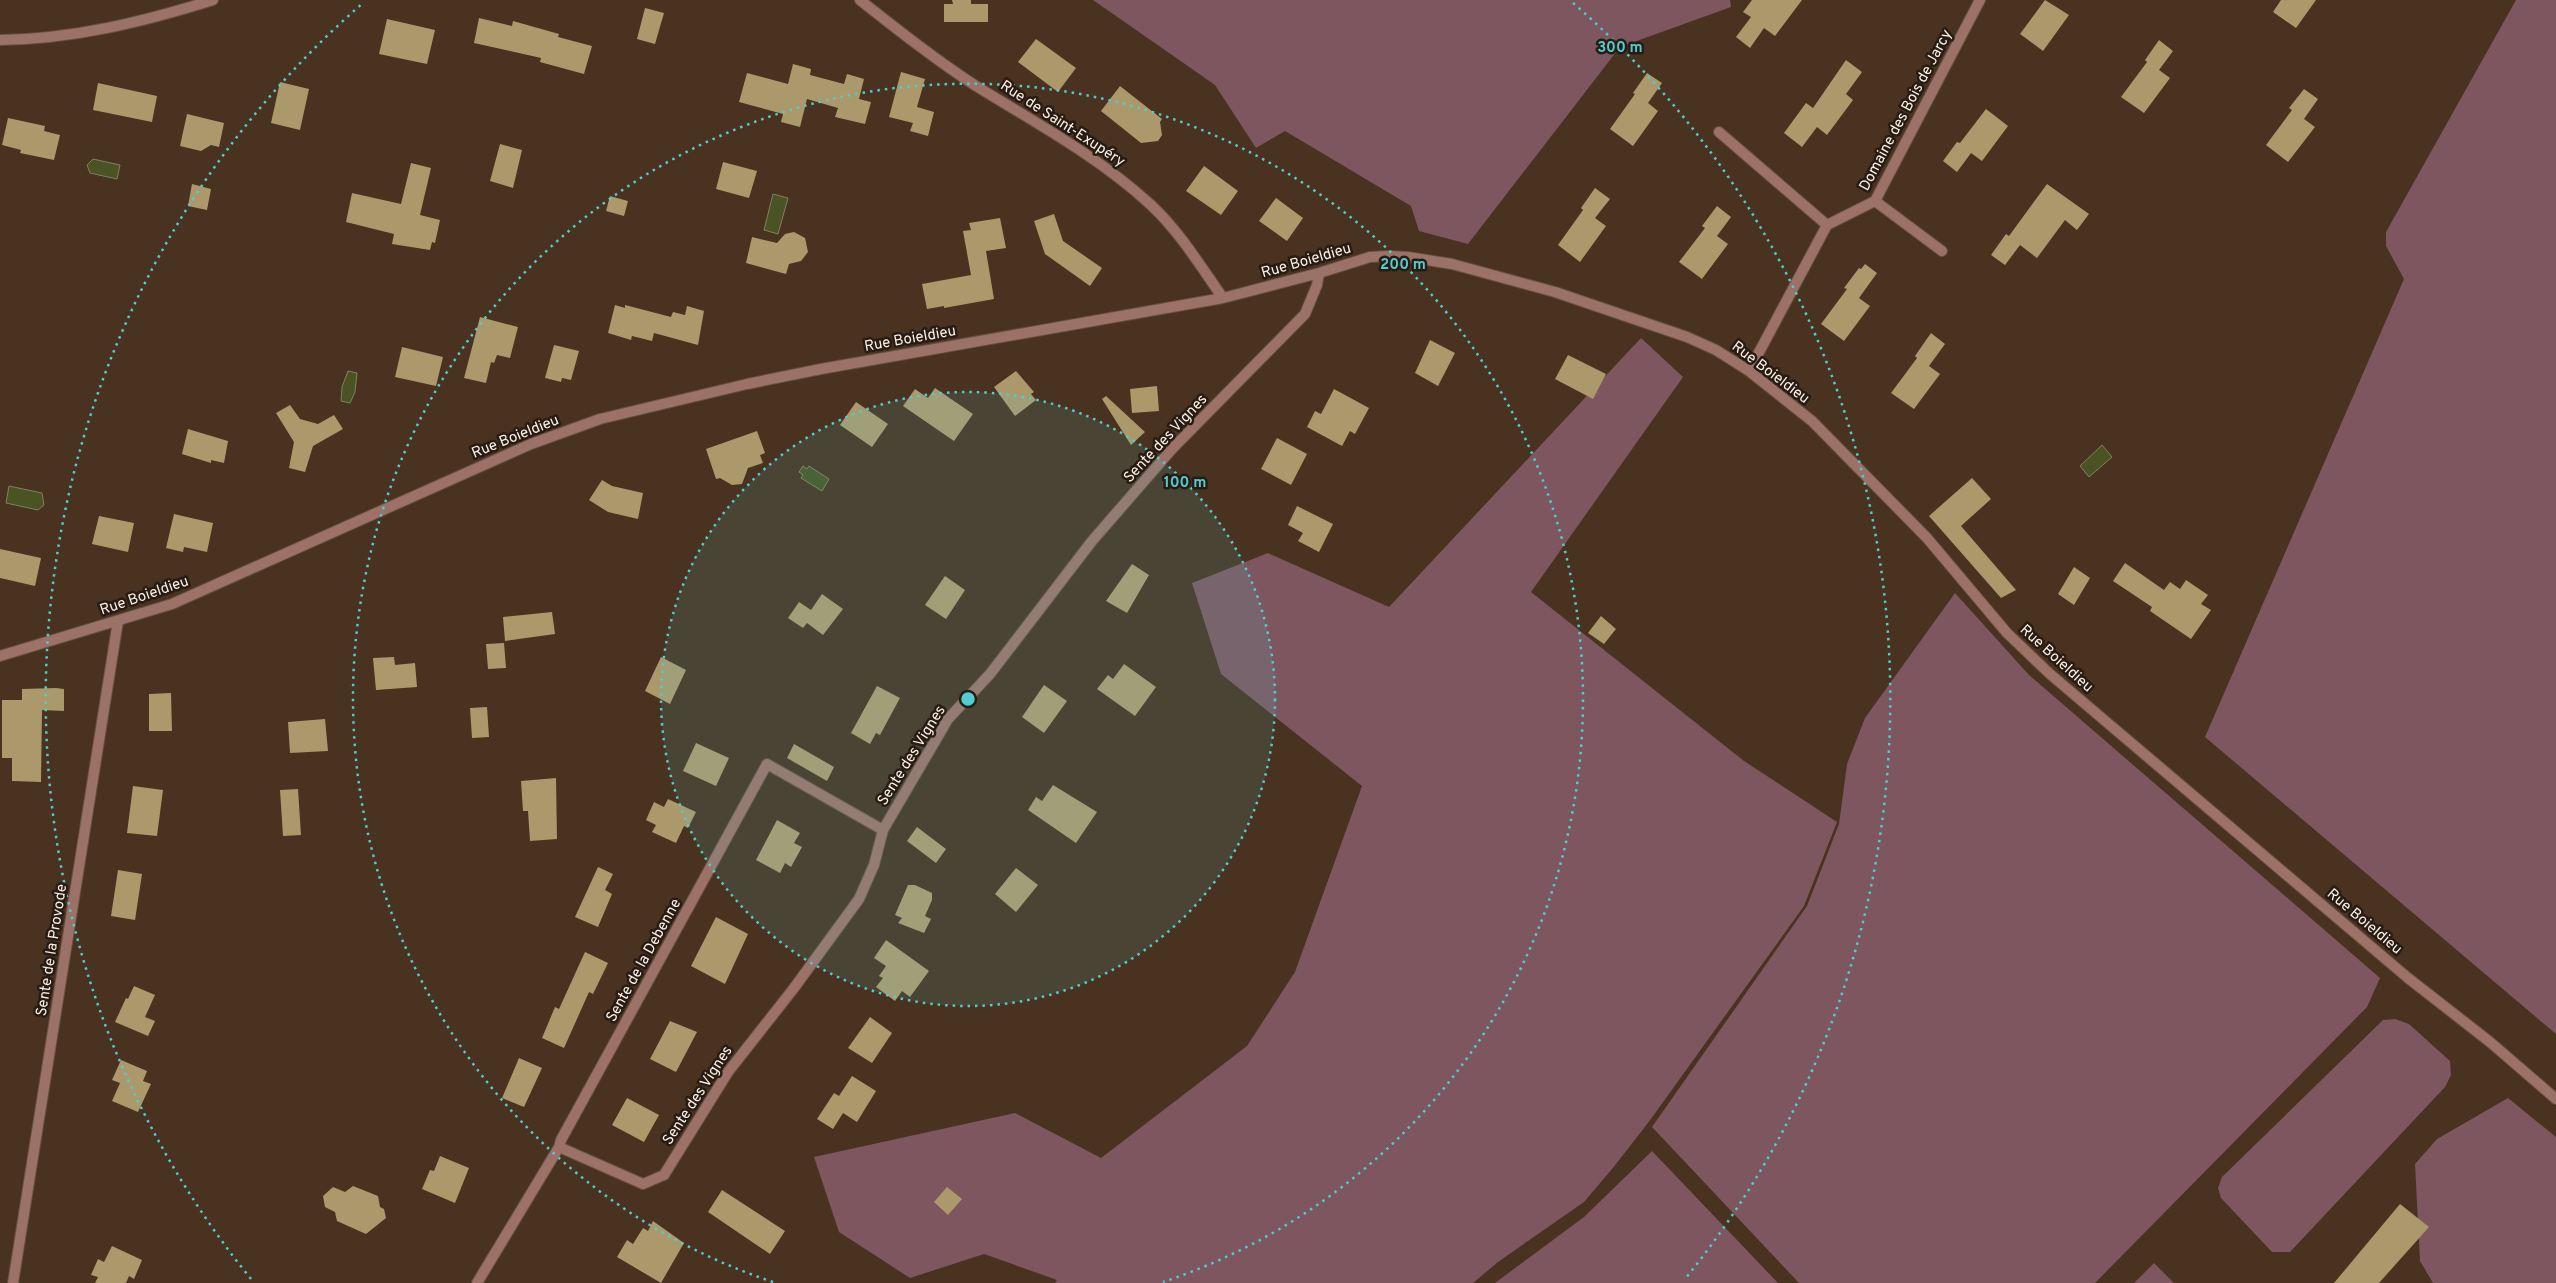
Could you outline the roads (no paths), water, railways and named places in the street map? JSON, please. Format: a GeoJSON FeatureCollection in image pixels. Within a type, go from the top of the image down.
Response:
{"type":"FeatureCollection","features":[{"type":"Feature","properties":{"kind":"street"},"geometry":{"type":"LineString","coordinates":[[0,40],[55,37],[106,30],[213,0]]}},
{"type":"Feature","properties":{"kind":"street","name":"Rue de Saint-Exupéry"},"geometry":{"type":"LineString","coordinates":[[860,0],[974,84],[1069,143],[1122,180],[1153,207],[1197,260],[1223,298]]}},
{"type":"Feature","properties":{"kind":"street","name":"Domaine des Bois de Jarcy"},"geometry":{"type":"LineString","coordinates":[[1827,225],[1875,201],[1980,0]]}},
{"type":"Feature","properties":{"kind":"street"},"geometry":{"type":"LineString","coordinates":[[1719,132],[1827,225],[1749,371]]}},
{"type":"Feature","properties":{"kind":"street"},"geometry":{"type":"LineString","coordinates":[[1875,201],[1942,251]]}},
{"type":"Feature","properties":{"kind":"street","name":"Rue Boieldieu"},"geometry":{"type":"LineString","coordinates":[[0,656],[172,604],[531,444],[600,419],[747,384],[846,364],[1223,298],[1319,273],[1370,257],[1408,257],[1452,264],[1555,292],[1687,337],[1716,350],[1749,371],[1812,421],[1914,524],[2007,633],[2050,674],[2408,978],[2490,1042],[2556,1099]]}},
{"type":"Feature","properties":{"kind":"street","name":"Sente des Vignes"},"geometry":{"type":"LineString","coordinates":[[559,1147],[643,1184],[664,1175],[728,1072],[821,952],[859,899],[874,865],[883,830],[948,719],[990,674],[1092,541],[1172,449],[1305,314],[1317,286],[1319,273]]}},
{"type":"Feature","properties":{"kind":"street","name":"Sente de la Provode"},"geometry":{"type":"LineString","coordinates":[[13,1283],[118,621]]}},
{"type":"Feature","properties":{"kind":"street","name":"Sente de la Debenne"},"geometry":{"type":"LineString","coordinates":[[476,1283],[559,1147],[767,764],[883,830]]}}]}
